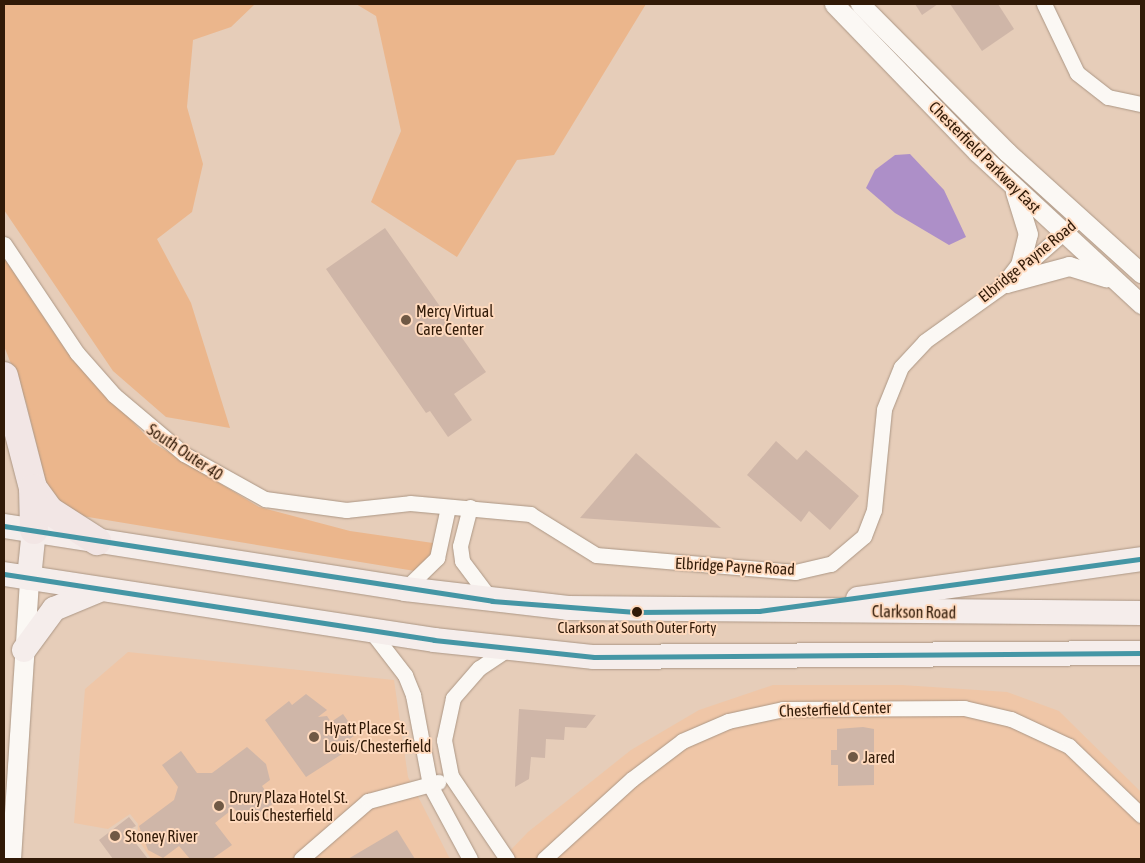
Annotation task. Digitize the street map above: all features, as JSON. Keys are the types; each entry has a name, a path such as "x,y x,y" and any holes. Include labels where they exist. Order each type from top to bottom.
{"highway":[{"path":"4,376 34,488 34,530"},
{"path":"34,488 50,511 97,541"}],"main road":[{"name":"Clarkson Road","path":"4,526 492,601 636,612 1141,613"},
{"path":"28,578 34,530"},
{"path":"759,611 1141,559"},
{"path":"4,574 506,650 664,659 1141,653"},
{"path":"24,650 54,610 85,593 104,590"}],"street":[{"name":"Chesterfield Parkway East","path":"834,4 1009,182 1141,304"},
{"name":"Chesterfield Parkway East","path":"860,4 939,85 1141,273"},
{"path":"1044,4 1077,73 1108,97 1141,104"},
{"path":"1006,283 1020,265 1028,234 1022,207 1009,182"},
{"name":"Elbridge Payne Road","path":"470,507 530,514 596,555 772,571 831,564 864,536 870,524 884,409 901,367 952,319 1006,283 1080,218"},
{"name":"South Outer 40","path":"4,244 77,353 114,396 149,429 220,477 264,499 294,505 346,510 410,503 448,508 470,507"},
{"path":"1006,283 1069,266 1115,280"},
{"path":"470,507 460,546 462,561 492,601"},
{"path":"405,589 437,558 448,508"},
{"path":"12,859 28,578"},
{"path":"371,631 395,659 413,695 430,785 470,859"},
{"path":"506,650 479,668 453,698 444,740 451,776 507,859"},
{"name":"Chesterfield Center","path":"544,859 632,779 682,741 728,720 783,709 928,707 990,712 1040,730 1069,746 1141,816"},
{"path":"301,859 368,801 430,785 451,776"}],"shaded area":[{"path":"4,4 255,4 231,27 193,40 187,107 203,164 192,212 157,239 191,303 230,428 166,417 113,371 4,210"},
{"path":"356,4 646,4 554,155 517,160 457,257 371,202 401,131 376,16"},
{"path":"910,154 944,190 966,237 949,245 895,213 866,188 875,170 895,155"},
{"path":"4,258 67,352 152,442 259,507 350,531 433,543 427,573 70,514 48,491 26,402 4,346"},
{"path":"128,652 394,680 408,777 450,859 151,859 137,838 138,824 130,814 108,829 74,823 85,689"},
{"path":"773,685 902,685 1007,692 1059,711 1141,792 1141,859 502,859 528,832 631,750 699,710"}],"building":[{"path":"915,4 938,4 922,15"},
{"path":"950,4 998,4 1014,29 982,51"},
{"name":"Mercy Virtual Care Center","path":"385,228 486,372 454,394 472,420 448,437 430,411 426,413 326,269"},
{"path":"776,441 797,460 806,450 859,496 830,530 809,511 801,522 747,475"},
{"path":"636,453 721,528 580,518"},
{"name":"Hyatt Place St. Louis/Chesterfield","path":"306,694 327,710 318,717 327,716 331,722 343,714 357,734 348,740 353,747 306,777 265,720 289,701 292,705"},
{"path":"519,709 596,715 586,728 565,727 564,740 546,739 545,758 531,757 529,779 515,787"},
{"name":"Jared","path":"863,727 874,729 874,785 838,786 838,765 831,765 831,750 837,750 837,729"},
{"name":"Drury Plaza Hotel St. Louis Chesterfield","path":"247,747 266,764 270,780 262,786 274,803 245,824 234,808 215,823 232,845 212,859 190,859 179,846 163,858 148,850 139,826 174,800 178,787 162,765 181,751 197,773 212,773"},
{"name":"Stoney River","path":"129,817 136,826 123,833 125,840 129,845 134,841 148,859 113,859 99,840"},
{"path":"397,830 415,859 348,859"}],"transit line":[{"path":"4,526 492,601 636,612 759,611 1141,559"},
{"path":"4,574 434,640 594,657 1141,653"}],"place":[{"name":"Mercy Virtual Care Center","path":"406,320"},
{"name":"Clarkson at South Outer Forty","path":"637,612"},
{"name":"Hyatt Place St. Louis/Chesterfield","path":"314,737"},
{"name":"Jared","path":"853,757"},
{"name":"Drury Plaza Hotel St. Louis Chesterfield","path":"219,806"},
{"name":"Stoney River","path":"115,836"}]}
